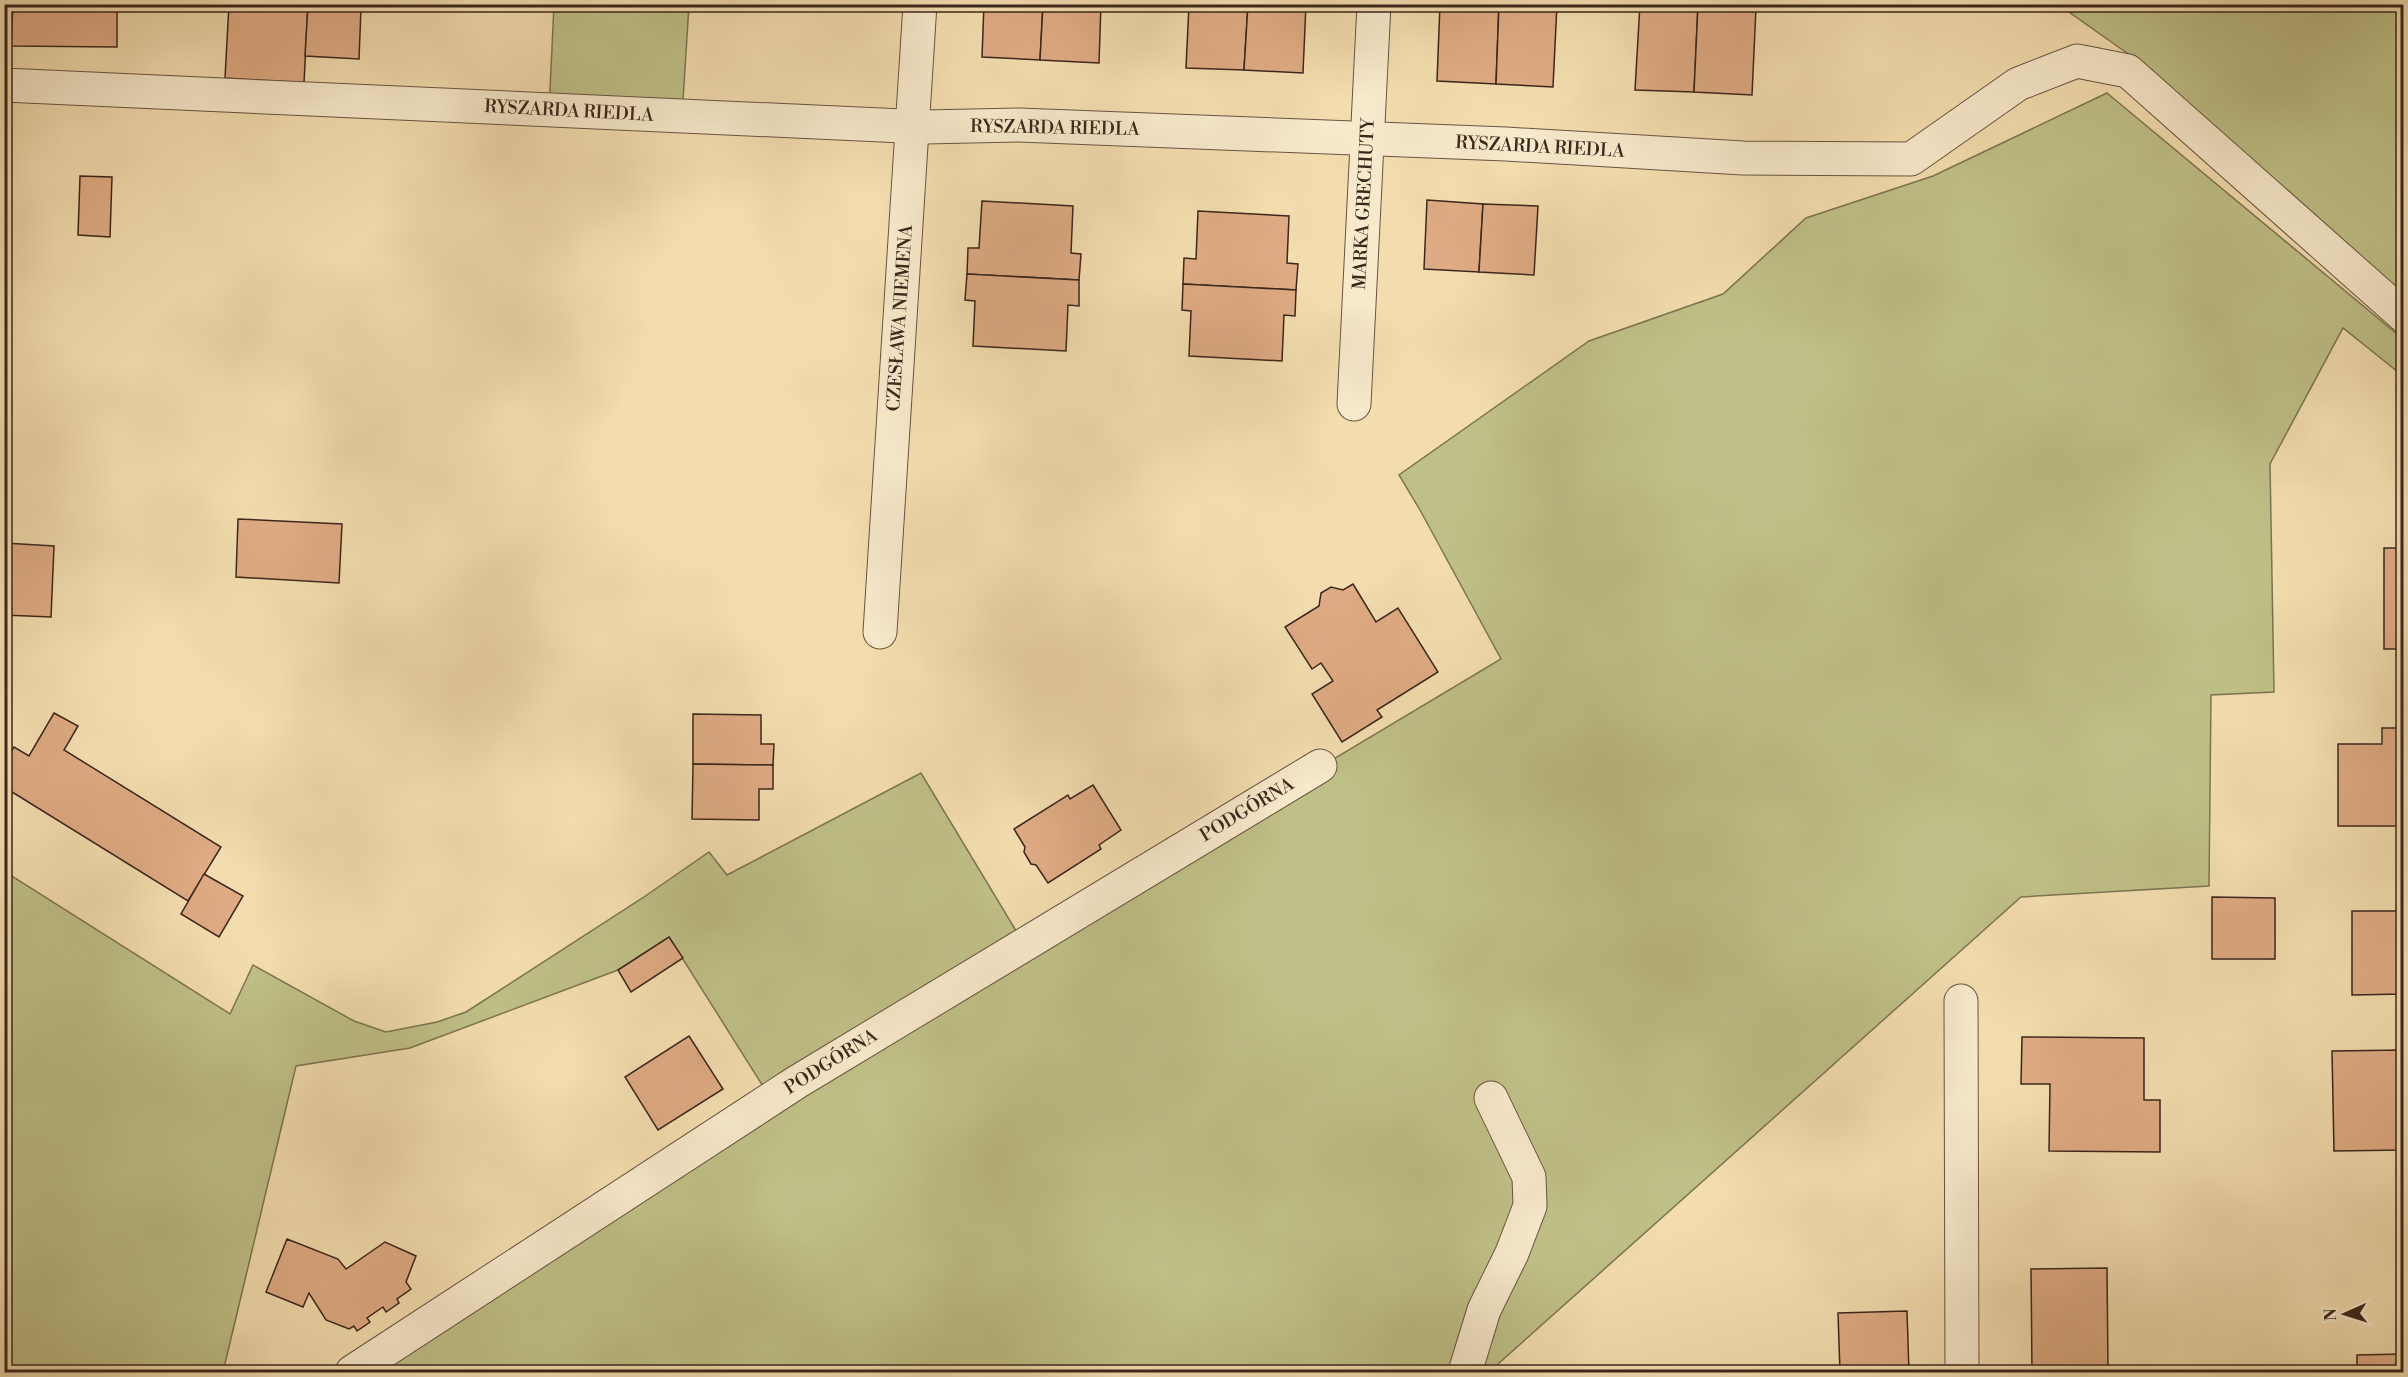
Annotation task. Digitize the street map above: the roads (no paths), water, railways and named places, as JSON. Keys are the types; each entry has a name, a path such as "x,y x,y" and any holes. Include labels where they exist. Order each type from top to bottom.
{"street":[{"name":"CZESŁAWA NIEMENA","path":"880,632 920,4"},
{"name":"MARKA GRECHUTY","path":"1354,404 1374,4"},
{"name":"RYSZARDA RIEDLA","path":"4,86 912,126 1019,126 1367,139 1743,158 1911,159 2018,84 2077,61 2128,70 2403,316"},
{"name":"PODGÓRNA","path":"352,1372 797,1082 1320,766"},
{"path":"1961,1001 1962,1372"},
{"path":"1465,1372 1484,1310 1512,1253 1530,1206 1529,1177 1491,1098"}]}
